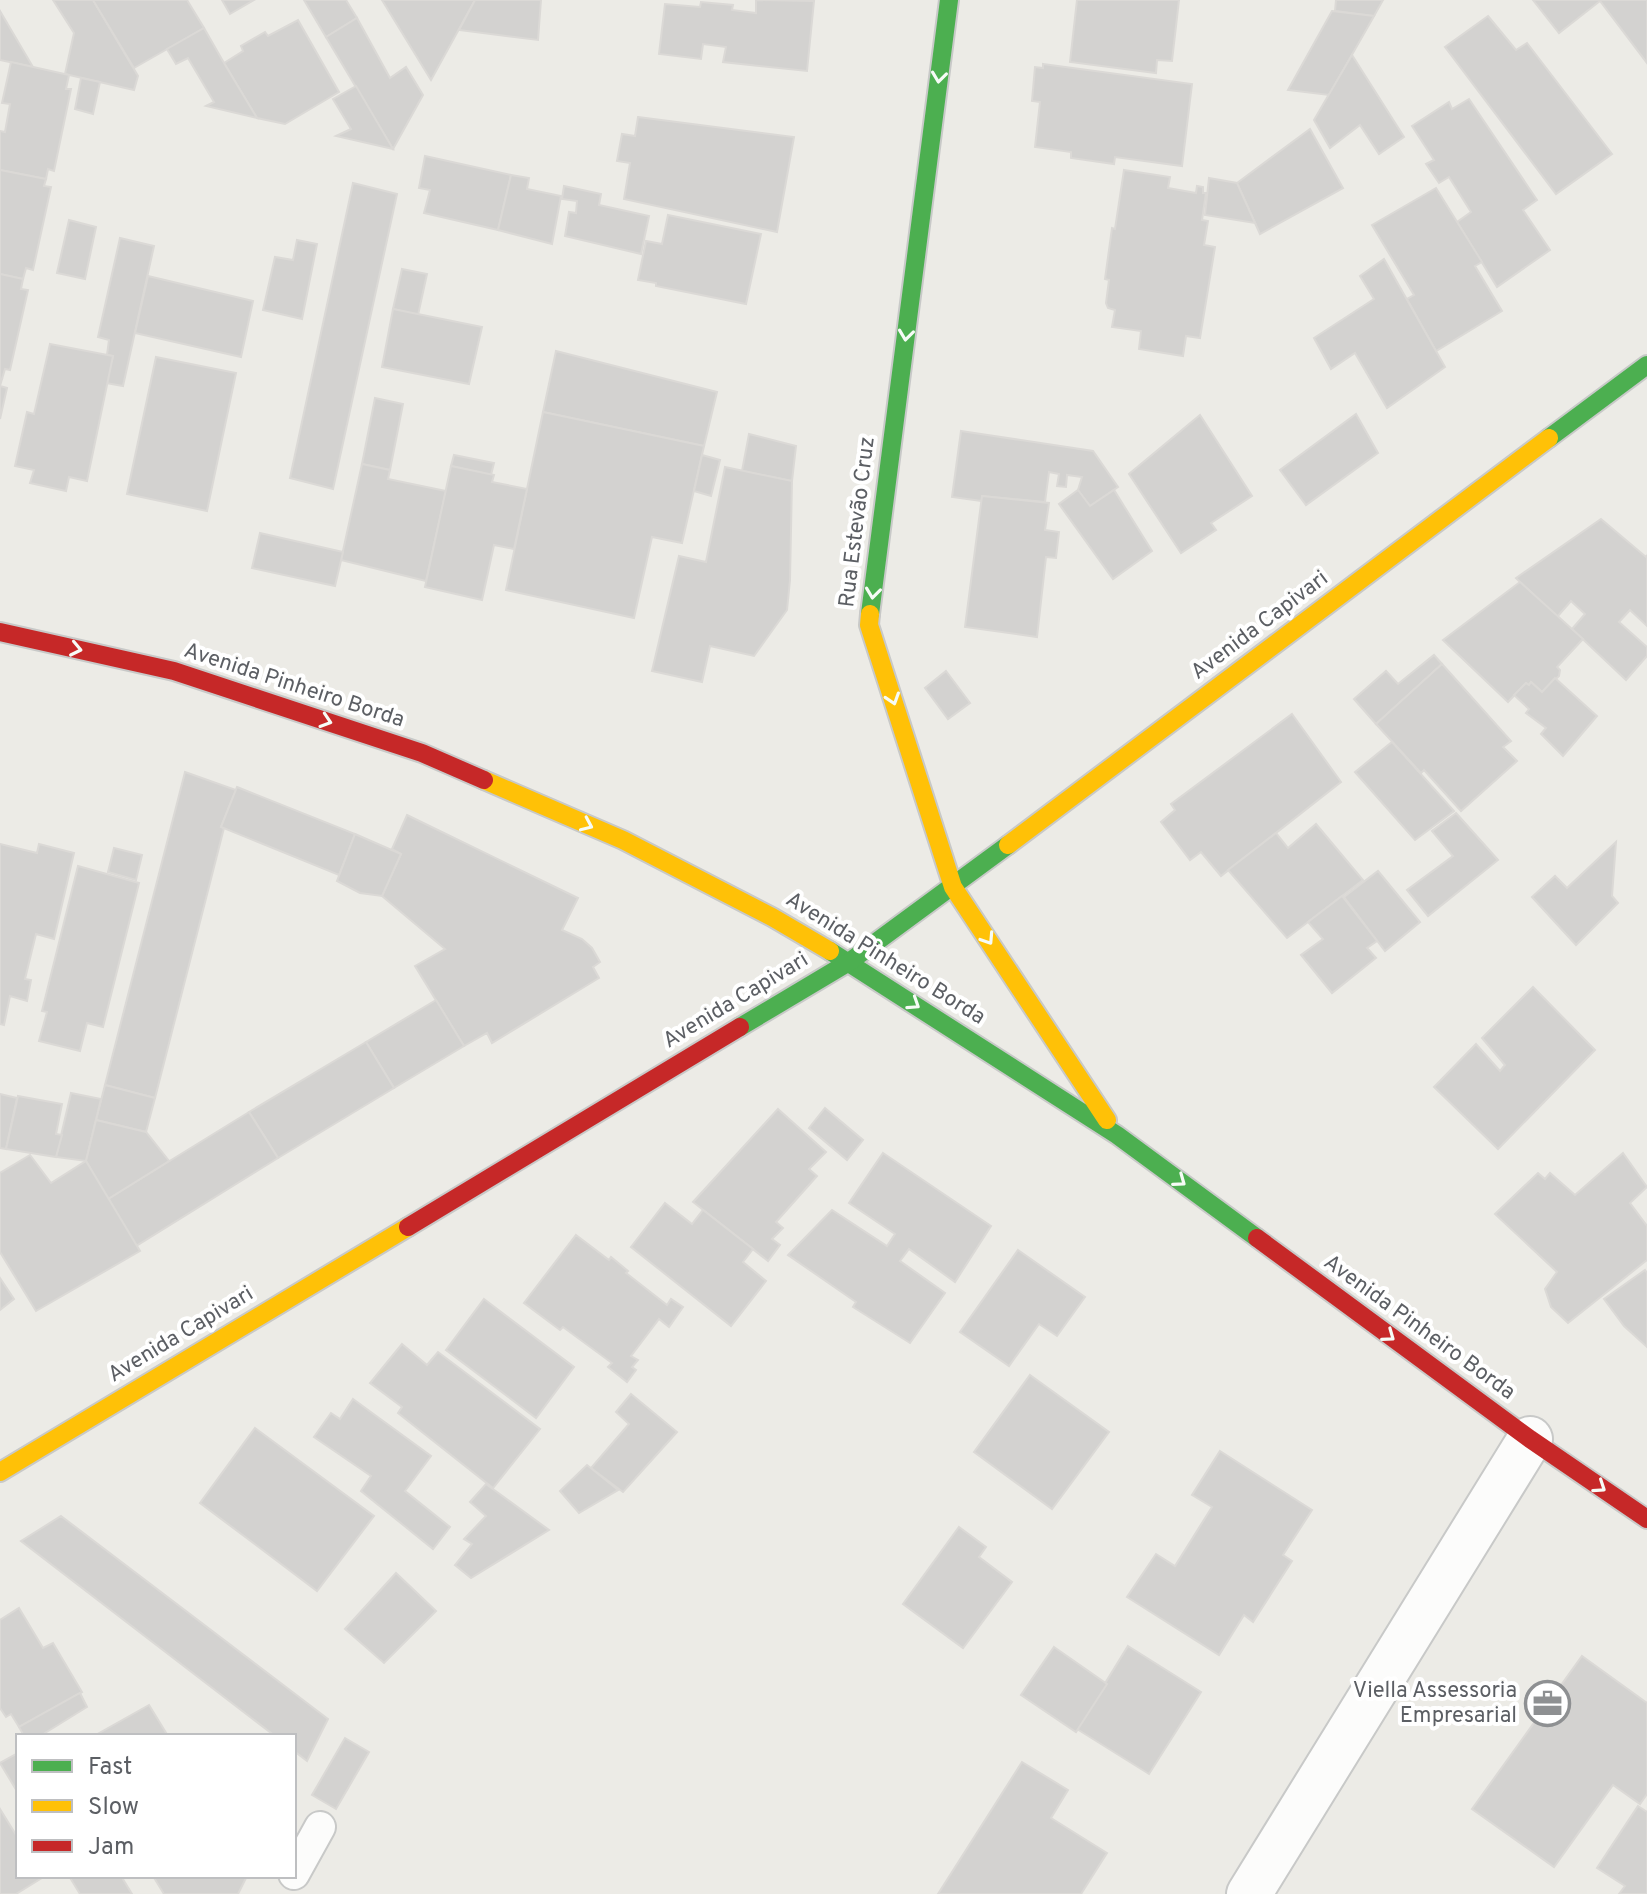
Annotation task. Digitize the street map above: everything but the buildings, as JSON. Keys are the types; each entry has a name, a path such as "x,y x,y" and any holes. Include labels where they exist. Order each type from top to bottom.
{"main road":[{"name":"Rua Estevão Cruz","path":"949,0 869,625 953,887 1117,1135"},
{"name":"Avenida Capivari","path":"0,1472 849,962 1647,365"},
{"name":"Avenida Pinheiro Borda","path":"0,632 174,671 422,753 623,840 772,917 849,962 1117,1135 1530,1439 1647,1519"}],"street":[{"path":"1249,1894 1530,1439"}],"lane":[{"path":"296,1870 320,1827"}],"traffic: fast":[{"path":"870,614 949,0"},
{"path":"1549,438 1647,365"},
{"path":"740,1027 849,962 1008,845"},
{"path":"830,951 1117,1135 1257,1238"}],"traffic: slow":[{"path":"1008,845 1549,438"},
{"path":"870,614 869,625 953,887 1107,1120"},
{"path":"484,780 623,840 772,917 830,951"},
{"path":"0,1472 408,1227"}],"traffic: jam":[{"path":"0,632 174,671 422,753 484,780"},
{"path":"408,1227 740,1027"},
{"path":"1257,1238 1530,1439 1647,1519"}],"place":[{"name":"Viella Assessoria Empresarial","path":"1548,1704"}]}
